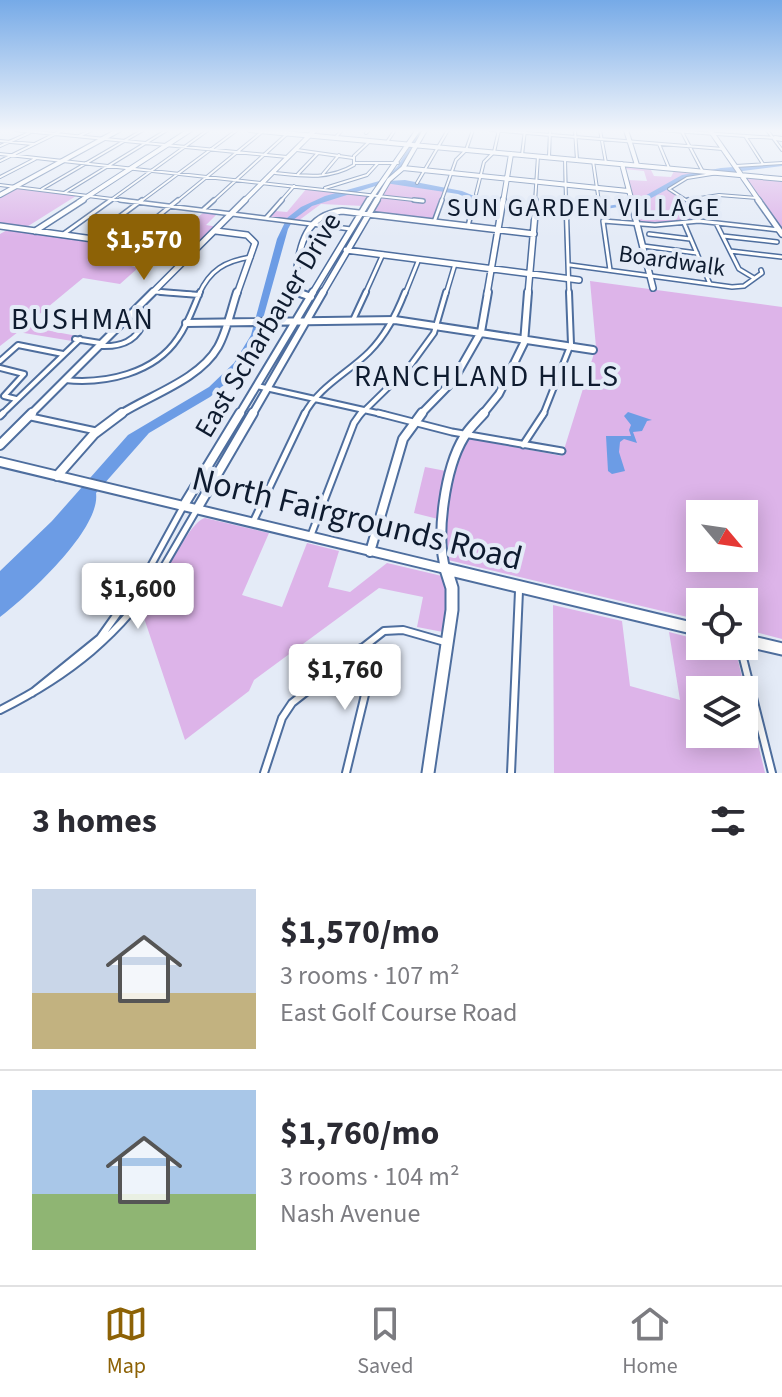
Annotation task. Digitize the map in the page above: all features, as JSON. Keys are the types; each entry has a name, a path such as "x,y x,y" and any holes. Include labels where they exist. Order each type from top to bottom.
{"street":[{"path":"0,177 22,166"},
{"path":"0,195 53,166"},
{"path":"40,190 81,166"},
{"path":"64,193 109,166"},
{"path":"110,166 423,201"},
{"path":"35,231 133,166"},
{"path":"62,235 155,166"},
{"path":"90,239 188,166"},
{"path":"124,244 221,166"},
{"path":"203,211 253,166"},
{"path":"0,445 281,166"},
{"path":"297,175 306,166"},
{"path":"322,176 330,166"},
{"path":"275,173 322,176 348,170 352,166"},
{"path":"324,189 367,175 375,166"},
{"name":"East Scharbauer Drive","path":"197,509 396,166"},
{"path":"417,183 426,166"},
{"path":"434,222 454,166"},
{"path":"476,194 484,166"},
{"path":"370,552 399,449 413,422 451,384 481,332 509,166"},
{"path":"428,773 452,596 442,557 441,530 453,462 466,434 499,394 525,339 537,166"},
{"path":"523,445 548,407 570,346 571,279 566,166"},
{"path":"594,166 599,202"},
{"path":"622,166 653,288"},
{"path":"648,166 782,179"},
{"path":"700,166 703,172"},
{"path":"734,168 748,166"},
{"path":"403,168 628,191"},
{"name":"East Scharbauer Drive","path":"384,182 403,168"},
{"path":"734,168 780,229"},
{"path":"0,169 13,171"},
{"path":"699,220 688,200 669,189 687,178 718,173"},
{"path":"0,185 352,229"},
{"path":"266,218 294,186"},
{"path":"688,200 717,195 758,198"},
{"path":"468,226 474,202"},
{"path":"311,297 293,291 310,224 329,211 534,234"},
{"name":"East Scharbauer Drive","path":"184,505 352,229 366,214"},
{"path":"610,270 603,221 637,224 682,221 780,229"},
{"path":"682,221 710,285"},
{"path":"716,223 739,269 754,278"},
{"path":"0,226 193,253"},
{"path":"57,476 97,431 126,410 176,385 200,368 218,347 255,243 252,237 216,231"},
{"path":"649,234 692,239"},
{"path":"723,236 777,242"},
{"path":"643,246 697,253"},
{"path":"340,249 579,280"},
{"path":"730,251 782,257"},
{"path":"353,320 383,254"},
{"path":"65,380 101,381 144,365 175,344 206,279 221,263 235,257 251,257"},
{"path":"253,522 303,417 315,398 369,352 395,320 419,259"},
{"path":"657,262 704,268"},
{"path":"311,536 350,431 364,408 410,366 438,326 455,264"},
{"name":"Boardwalk","path":"570,265 738,287 762,273 761,270"},
{"path":"154,292 199,295"},
{"path":"0,416 77,339 120,346 137,336 144,321 131,315"},
{"path":"186,323 395,320 593,350"},
{"path":"0,361 18,345 63,354"},
{"path":"0,368 24,374 4,396 16,399"},
{"path":"257,386 364,408 466,434 562,451"},
{"path":"28,417 97,431"},
{"name":"North Fairgrounds Road","path":"0,462 686,627"},
{"path":"24,699 78,659 99,638 137,588 184,505"},
{"path":"0,710 83,663 131,617 156,582 197,509"},
{"path":"511,773 519,588"},
{"path":"264,773 282,718 290,704 380,633 405,631 447,642"},
{"path":"758,643 782,649"},
{"path":"346,773 369,678 368,663 361,648"},
{"path":"744,660 772,773"}],"shaded area":[{"path":"624,166 650,168 654,176 671,177 674,171 708,174 685,179 667,189 687,201 696,219 639,223 628,180 647,181 644,171 625,169"},
{"path":"745,178 782,180 782,230"},
{"path":"389,183 444,191 433,221 372,214"},
{"path":"16,188 76,196 25,228 0,225 0,197"},
{"path":"307,188 370,196 364,206 321,204 298,221 270,217 275,211 287,212"},
{"path":"204,212 218,213 206,225 218,227 193,251 146,245 174,221 191,223"},
{"path":"9,229 168,251 162,257 140,255 128,265 138,268 120,284 83,278 25,326 77,336 72,341 18,332 0,346 0,234"},
{"path":"590,281 782,307 782,639 758,633 758,588 686,588 686,617 448,560 445,547 446,516 457,465 467,438 562,456 596,347"},
{"path":"425,467 446,471 438,519 414,513"},
{"path":"205,518 269,533 242,595 282,607 307,543 339,551 328,587 350,592 387,563 442,576 447,595 443,632 417,627 423,597 379,588 254,680 249,691 185,740 141,609 190,532"},
{"path":"553,605 622,621 630,686 680,700 669,632 686,636 686,660 738,660 742,676 686,676 686,748 758,748 758,744 765,773 554,773"}],"water":[{"path":"403,166 387,181 405,180 462,191 501,207 600,207 634,202 682,175 721,168 781,166 688,178 642,203 594,211 499,211 458,194 385,183 312,206 293,220 288,229 254,351 231,379 210,397 149,433 96,493 87,525 75,543 28,594 0,617 0,571 52,521 128,435 209,387 234,363 251,335 277,239 287,218 301,207 325,196 383,180 397,167"},
{"path":"628,412 652,420 647,421 642,431 633,432 637,443 624,439 620,442 619,452 625,471 612,474 608,471 606,436 631,436 631,425 624,416"}],"district":[{"name":"SUN GARDEN VILLAGE","path":"584,207"},
{"name":"BUSHMAN","path":"83,319"},
{"name":"RANCHLAND HILLS","path":"487,376"}]}
